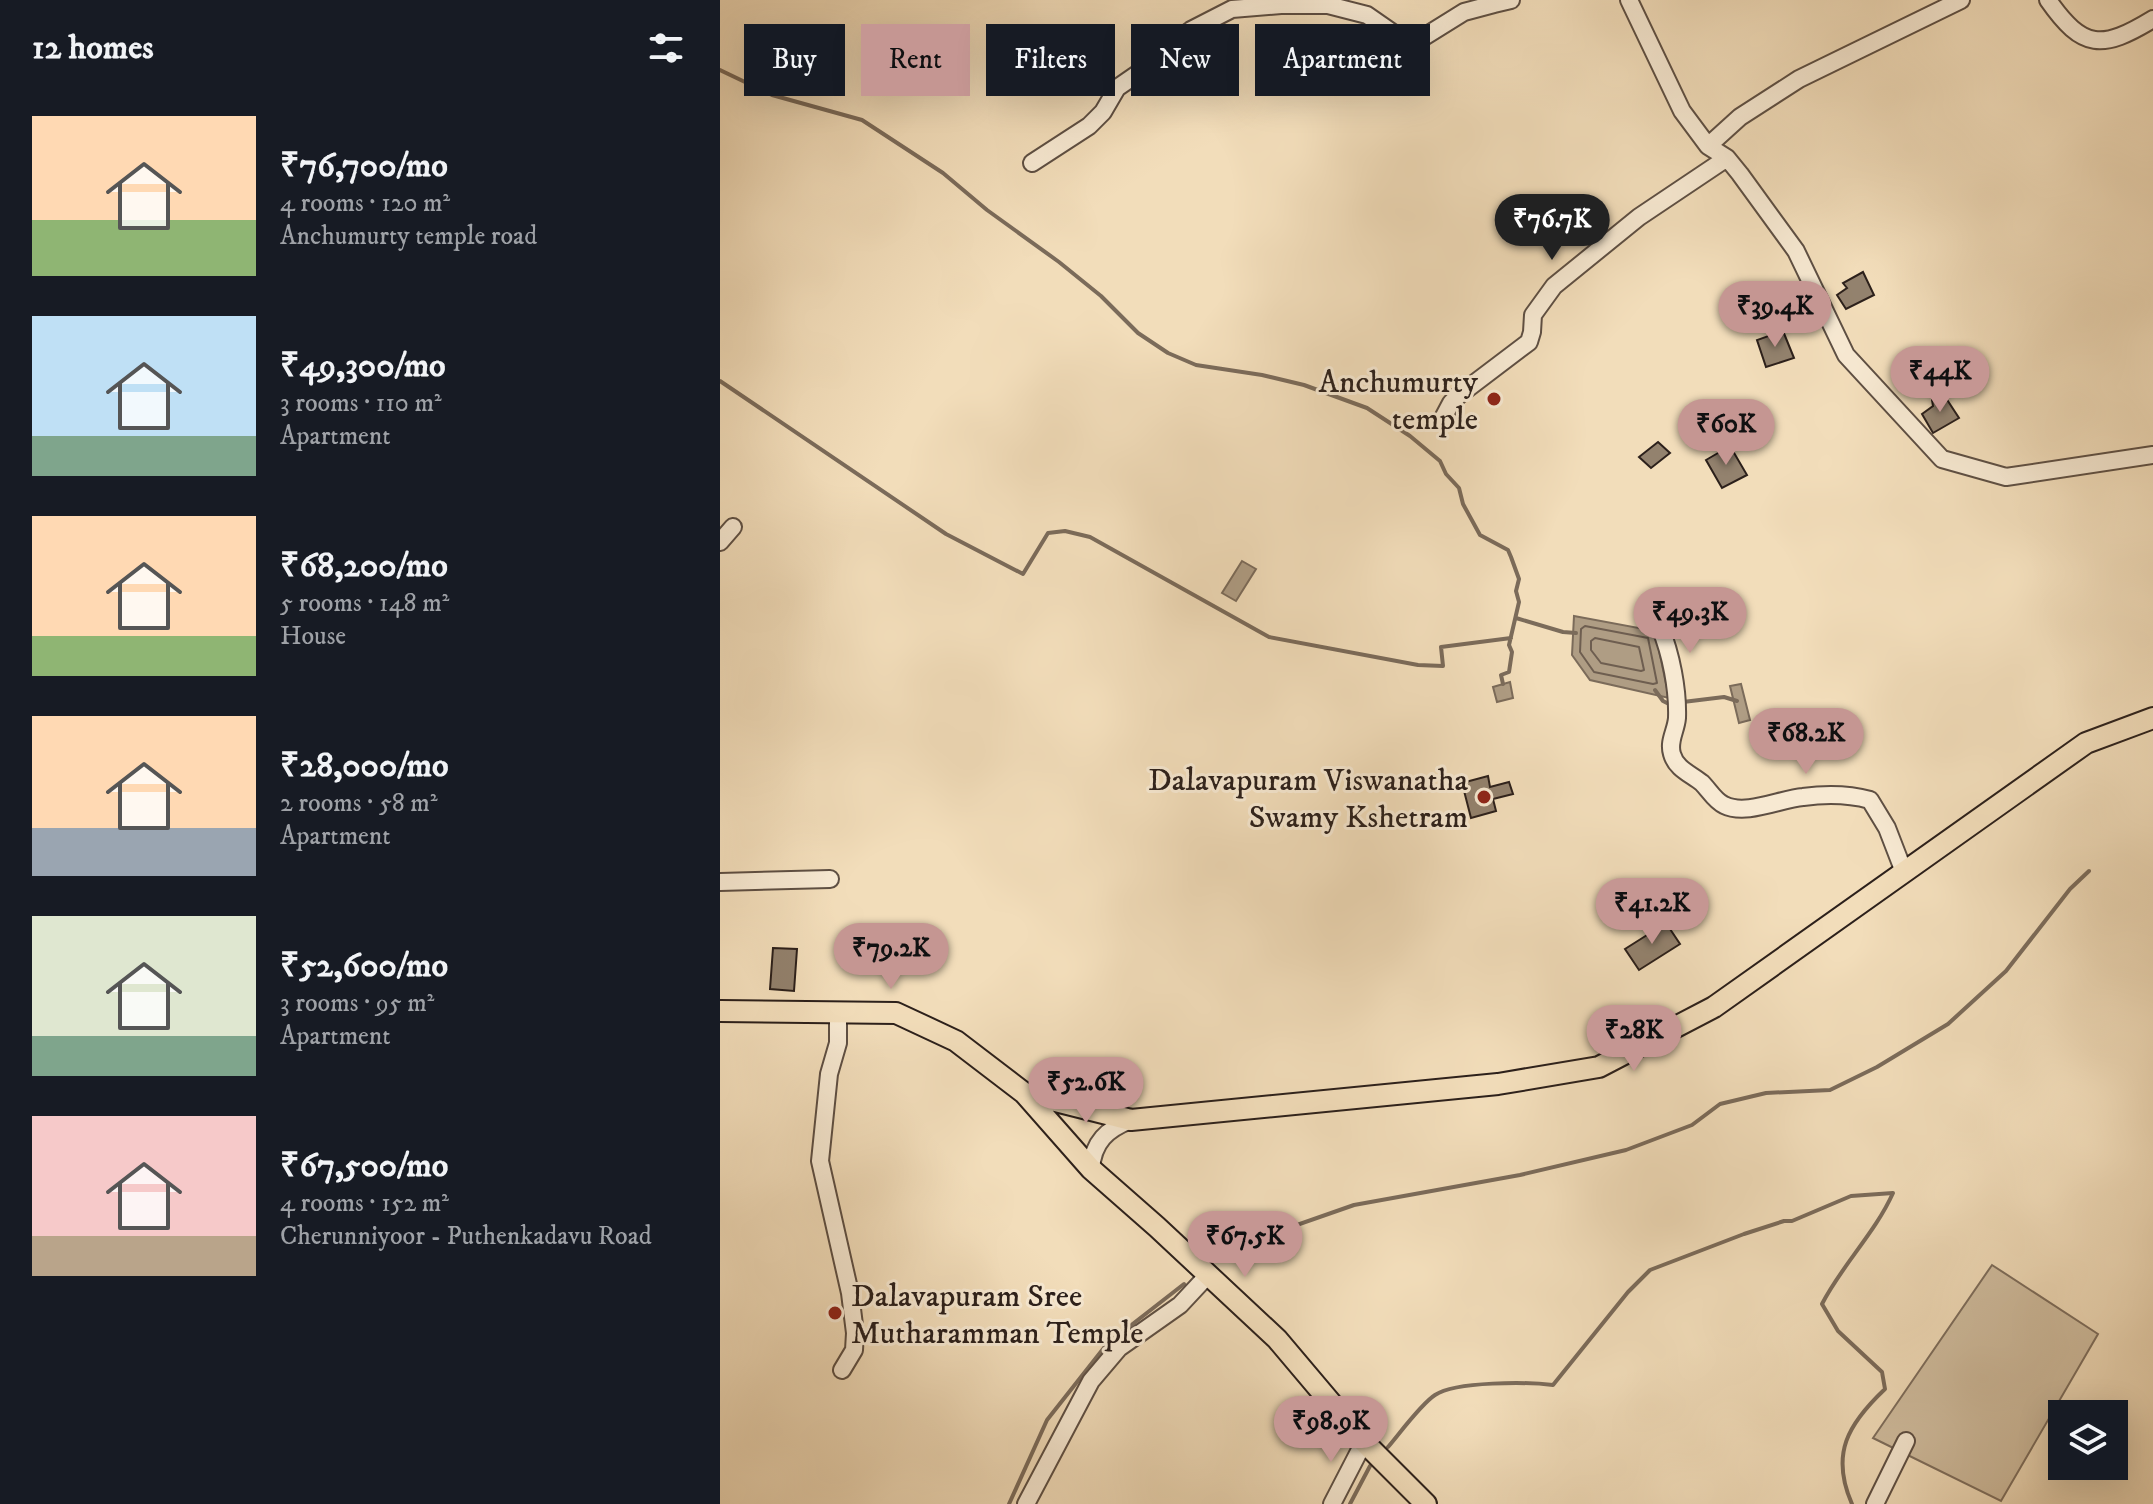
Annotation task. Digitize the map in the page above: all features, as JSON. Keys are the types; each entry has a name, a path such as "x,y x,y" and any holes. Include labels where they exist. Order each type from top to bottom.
{"main road":[{"path":"1024,1093 1131,1120 1498,1084 1599,1067 1714,1007 2086,743 2153,718"},
{"path":"720,1011 896,1013 956,1041 1024,1093 1091,1169 1277,1339 1364,1442 1426,1504"}],"street":[{"path":"1629,0 1682,111 1708,146 1727,158 1796,251 1846,355 1942,459 2006,477 2153,455"},
{"path":"1708,146 1740,117 1799,79 1961,0"},
{"path":"2048,0 2064,23 2090,42 2114,40 2153,19"},
{"path":"1032,163 1089,126 1103,112 1117,88 1156,61 1166,48 1191,30 1232,9 1328,5 1367,15 1403,40 1419,40 1464,12 1499,1"},
{"path":"1442,420 1459,395 1529,342 1533,315 1554,286 1639,217 1727,158"},
{"path":"720,542 733,527"},
{"path":"1660,627 1670,656 1677,714 1676,727 1670,740 1671,753 1677,766 1703,784 1722,804 1737,809 1802,797 1847,794 1870,800 1887,828 1904,872"},
{"path":"720,882 830,879"},
{"path":"838,1013 838,1043 829,1074 820,1161 850,1293 855,1333 854,1350 842,1370"},
{"path":"1091,1169 1095,1147 1105,1134 1131,1120"},
{"path":"1026,1504 1091,1381 1119,1348 1180,1305 1208,1275"},
{"path":"1875,1504 1906,1441"},
{"path":"1332,1504 1364,1442"}],"shaded area":[{"path":"1992,1265 2098,1334 2060,1400 2048,1400 2048,1420 2001,1501 1873,1438"}],"water":[{"path":"1242,561 1256,569 1236,601 1222,593"},
{"path":"1574,616 1655,631 1669,698 1590,680 1572,655"},
{"path":"1510,682 1513,698 1497,702 1493,687"},
{"path":"1741,684 1750,720 1739,723 1730,686"}],"building":[{"path":"1863,272 1874,295 1846,309 1837,295 1847,288 1843,283"},
{"path":"1783,331 1794,358 1766,367 1757,340"},
{"path":"1942,392 1959,418 1933,433 1922,414 1933,406 1932,400"},
{"path":"1658,442 1670,453 1651,468 1639,457"},
{"path":"1730,446 1747,475 1722,488 1706,460"},
{"name":"Dalavapuram Viswanatha Swamy Kshetram","path":"1488,776 1490,787 1509,782 1513,794 1493,799 1496,811 1471,818 1462,783"},
{"path":"1666,923 1680,944 1639,970 1625,949"},
{"path":"773,948 797,949 794,991 770,989"}],"waterway":[{"path":"720,70 772,95 862,120 943,173 1101,296 1138,333 1168,353 1196,365 1304,385 1367,408 1410,436 1440,461 1446,474 1459,488 1463,504 1480,535 1508,550 1511,557 1519,579 1516,591 1519,602 1509,645 1512,652 1509,672 1501,675 1503,684"},
{"path":"720,381 946,534 1023,574 1048,533 1065,531 1090,537 1269,637 1418,665 1443,666 1441,647 1511,638"},
{"path":"1516,618 1576,633"},
{"path":"1655,690 1663,701 1671,705"},
{"path":"1683,702 1724,697 1737,701"},
{"path":"1206,1263 1240,1245 1354,1205 1520,1175 1626,1150 1692,1125 1720,1104 1766,1093 1830,1090 1877,1067 1948,1024 2006,971 2070,889 2089,871"},
{"path":"1388,1447 1423,1405 1445,1390 1492,1384 1553,1385 1628,1292 1650,1270 1744,1234 1792,1221 1851,1196 1893,1193 1822,1304 1838,1331 1882,1372 1885,1389 1861,1415 1846,1441 1843,1470 1852,1504"},
{"path":"1009,1504 1047,1420 1107,1344 1184,1284"},
{"path":"1350,1504 1370,1466"}],"place":[{"name":"Anchumurty temple","path":"1494,399"},
{"name":"Dalavapuram Viswanatha Swamy Kshetram","path":"1484,797"},
{"name":"Dalavapuram Sree Mutharamman Temple","path":"835,1313"}]}
